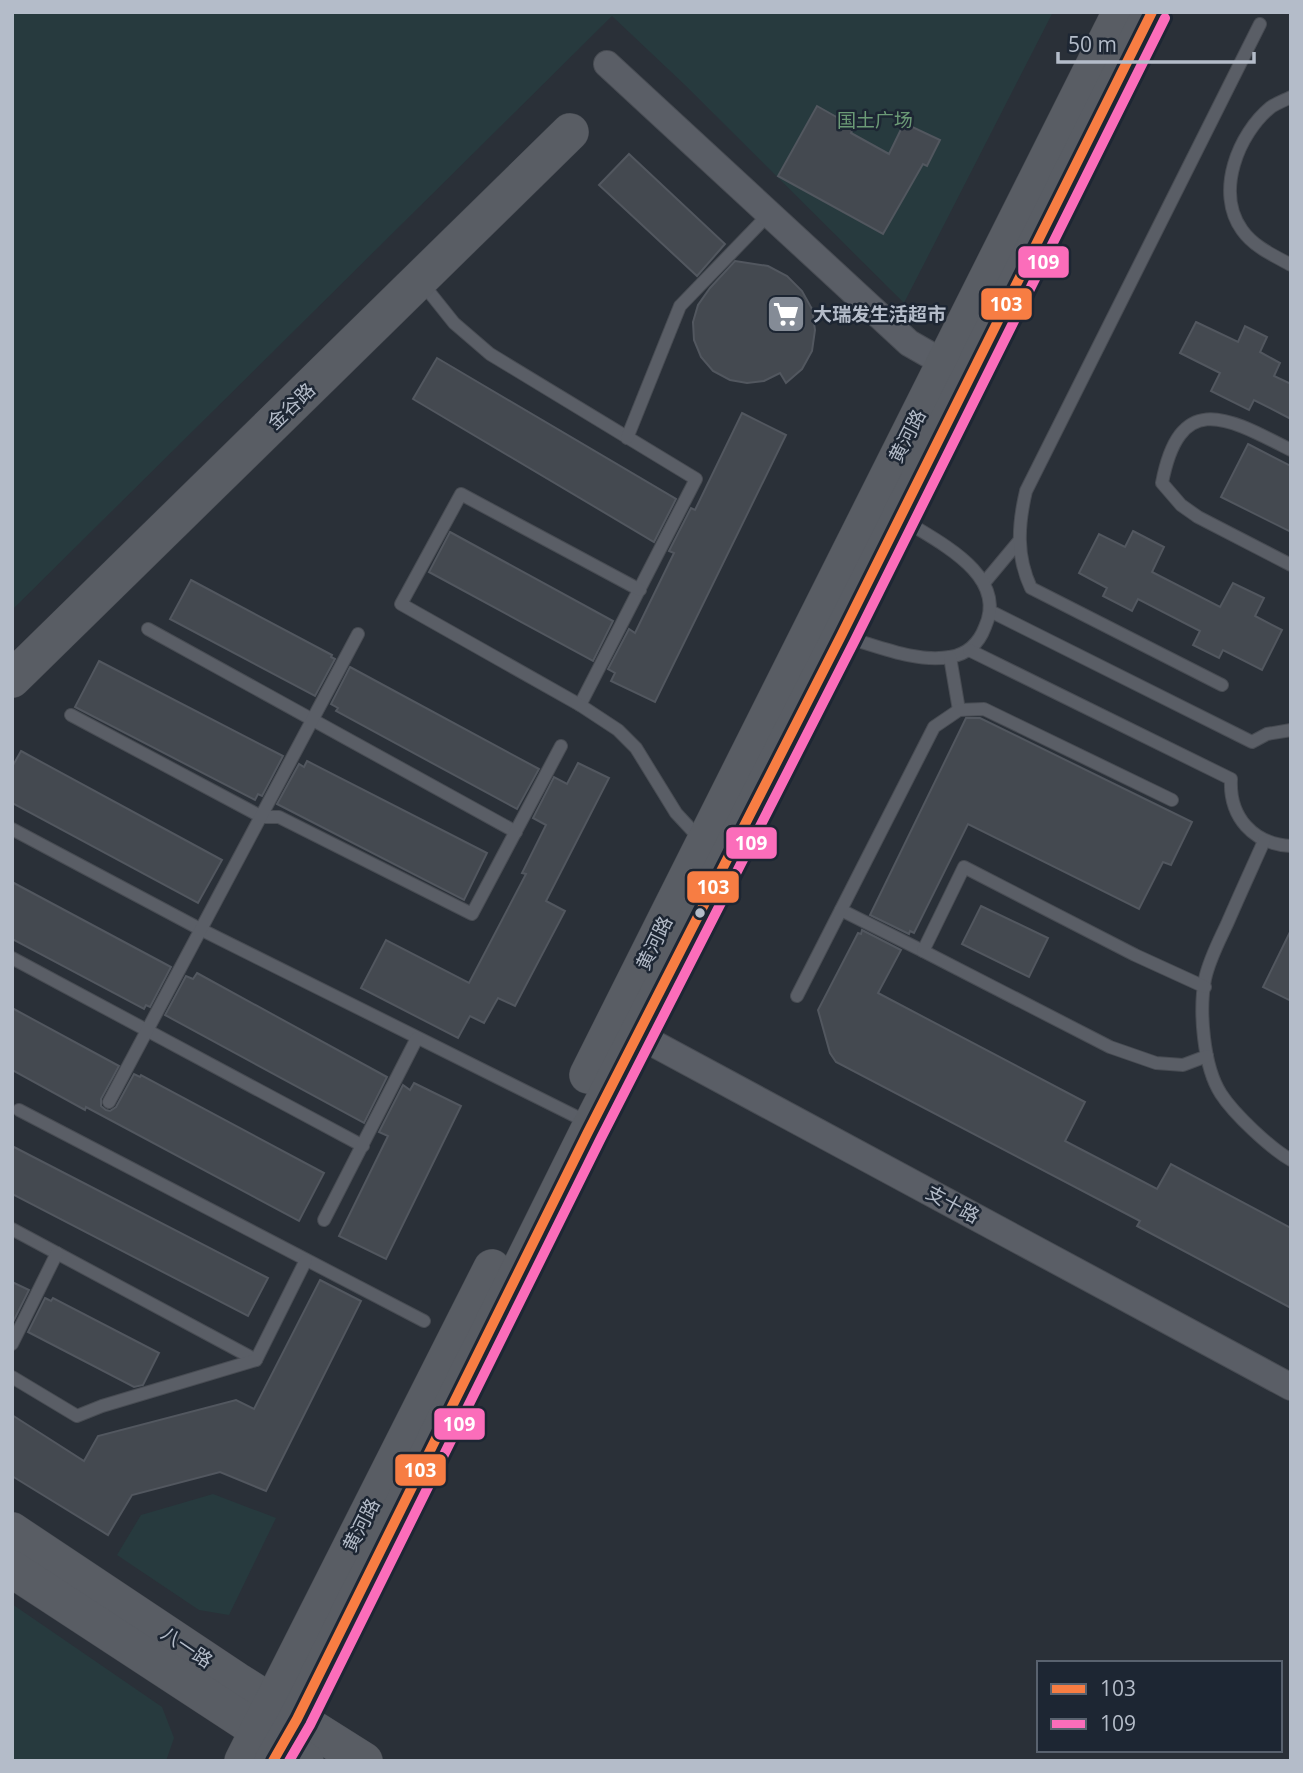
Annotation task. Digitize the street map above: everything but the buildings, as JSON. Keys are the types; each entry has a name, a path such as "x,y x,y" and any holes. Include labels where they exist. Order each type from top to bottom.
{"main road":[{"name":"黄河路","path":"626,1028 704,843 1121,12"},
{"name":"黄河路","path":"276,1740 626,1028 841,636 1152,12"},
{"name":"金谷路","path":"12,679 570,132"},
{"name":"八一路","path":"12,1531 276,1740"},
{"name":"八一路","path":"12,1569 276,1740 363,1761"}],"street":[{"path":"607,64 909,343 944,363"},
{"name":"支十路","path":"626,1028 1291,1387"}],"lane":[{"path":"1222,685 1031,588 1022,570 1019,521 1027,491 1260,24"},
{"path":"1291,97 1272,107 1237,153 1230,196 1234,214 1242,230 1262,250 1291,265"},
{"path":"626,438 680,306 769,214"},
{"path":"420,280 454,323 490,354 696,479 580,705"},
{"path":"1291,450 1223,419 1205,418 1188,426 1175,443 1166,463 1162,483 1181,505 1198,517 1291,565"},
{"path":"640,590 461,494 401,604 604,719 632,743 676,813 704,843"},
{"path":"841,636 916,657 950,657 969,650 980,639 991,604 984,583 973,569 955,554 899,517"},
{"path":"984,583 1019,541"},
{"path":"990,611 1252,742 1267,734 1291,730"},
{"path":"148,629 516,832"},
{"path":"109,1101 358,634"},
{"path":"969,650 1231,779 1232,802 1246,828 1265,841 1291,845"},
{"path":"950,657 959,710"},
{"path":"796,996 934,727 959,710 984,709 1172,800"},
{"path":"71,715 262,817 279,817 472,914 561,746"},
{"path":"12,830 200,929 581,1119"},
{"path":"1265,841 1217,945 1205,979 1203,1017 1207,1056 1221,1093 1251,1127 1291,1160"},
{"path":"923,951 964,867 1135,955 1205,987"},
{"path":"841,909 1110,1046 1156,1063 1183,1065 1207,1056"},
{"path":"12,958 363,1146"},
{"path":"324,1220 416,1038"},
{"path":"19,1110 424,1321"},
{"path":"12,1229 256,1360"},
{"path":"12,1344 57,1253"},
{"path":"12,1377 76,1416 256,1360 306,1260"}],"green space":[{"name":"国土广场","path":"12,12 1053,12 904,303 612,16 12,610"},
{"path":"213,1494 276,1518 229,1615 199,1610 117,1555 141,1515"},
{"path":"12,1604 162,1707 174,1738 166,1761 12,1761"}],"transit line":[{"name":"103","path":"273,1761 297,1719 587,1134 841,636 1152,12"},
{"name":"109","path":"289,1761 310,1725 600,1140 854,642 1165,18"}],"place":[{"name":"大瑞发生活超市","path":"786,314"}]}
